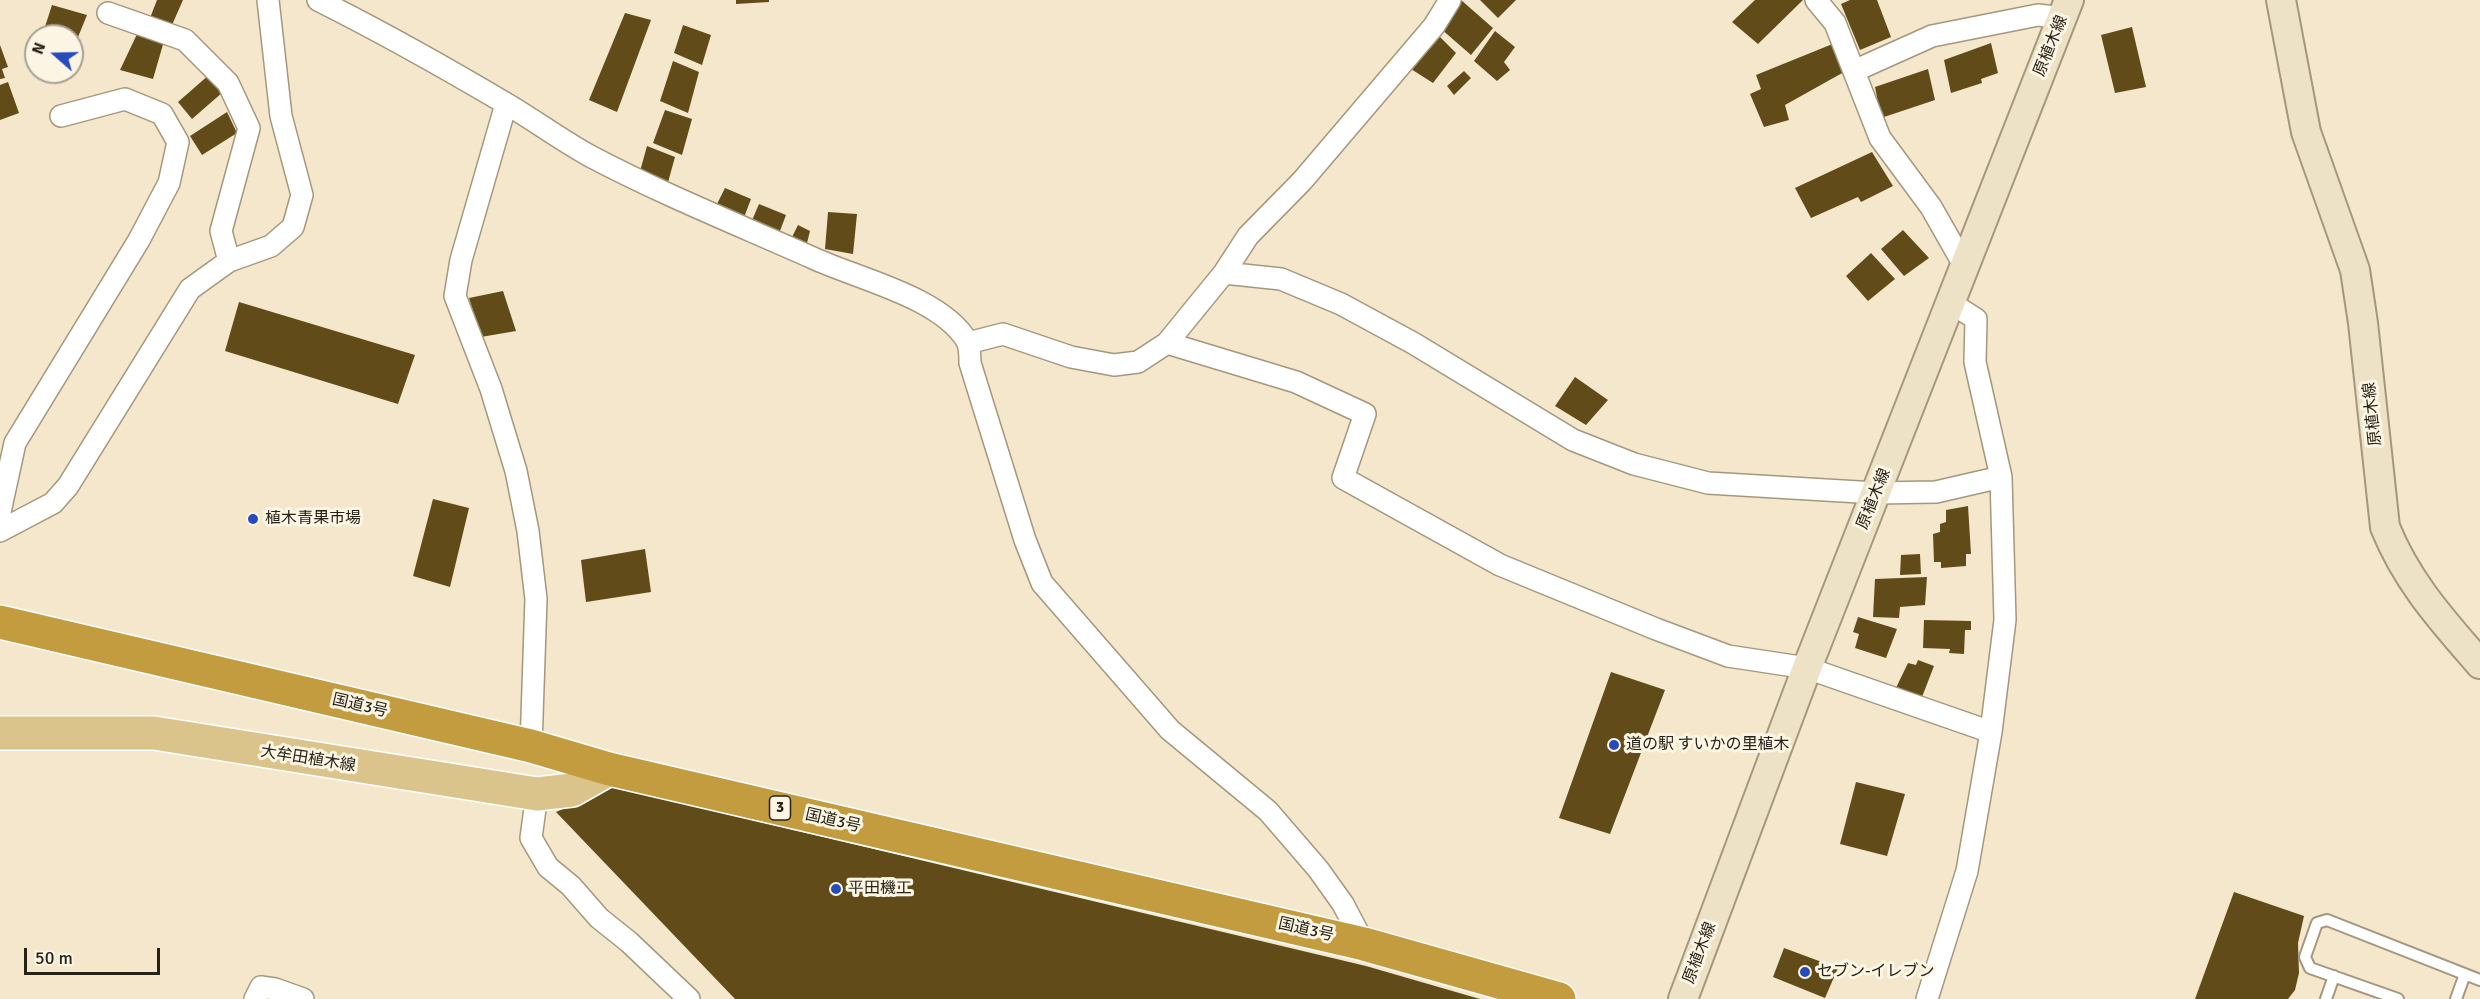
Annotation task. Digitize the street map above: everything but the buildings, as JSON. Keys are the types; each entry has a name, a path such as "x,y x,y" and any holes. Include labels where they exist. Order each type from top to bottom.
{"highway":[{"name":"国道3号","path":"0,622 531,746 609,769 1364,944 1559,999"}],"main road":[{"name":"原植木線","path":"2281,0 2307,132 2355,270 2363,323 2385,527 2397,557 2413,584 2480,664"},
{"name":"原植木線","path":"1683,999 1807,668 2066,9"},
{"name":"大牟田植木線","path":"0,733 154,733 537,794 572,790 609,769"}],"street":[{"path":"0,531 53,503 68,486 190,289 229,261 271,246 293,227 302,195 281,116 268,0"},
{"path":"318,0 365,23 588,154 656,189 932,309 954,324 968,343 970,363 1025,540 1042,582 1170,730 1268,811 1318,869 1343,904 1364,944"},
{"path":"968,343 1003,334 1071,357 1114,365 1138,362 1167,343 1224,273 1248,236 1302,182 1434,26 1450,0"},
{"path":"1816,0 1835,23 1880,138 1931,207 1964,265"},
{"path":"1854,71 1932,36 2066,9"},
{"path":"108,14 185,40 228,83 249,128 221,231 229,261"},
{"path":"0,512 15,442 139,240 169,183 178,142 162,114 125,99 61,116"},
{"path":"506,104 461,260 455,296 491,389 516,471 528,531 537,599 531,746"},
{"path":"1224,273 1281,279 1341,304 1413,343 1573,440 1634,464 1708,483 1876,493 1936,492 2001,477"},
{"path":"1927,999 1967,871 1991,732 2005,620 2001,477 1975,362 1977,319 1951,303"},
{"path":"1167,343 1296,382 1365,414 1343,478 1500,566 1728,656 1807,668 1991,732"},
{"path":"537,794 531,838 548,867 570,886 598,918 629,942 689,999"},
{"path":"255,999 261,987 275,989 303,999"}],"lane":[{"path":"2398,999 2310,968 2306,962 2308,949 2317,923 2327,920 2480,980"},
{"path":"2456,999 2465,974"},
{"path":"2326,999 2334,976"}],"place":[{"name":"植木青果市場","path":"253,519"},
{"name":"道の駅 すいかの里植木","path":"1614,745"},
{"name":"平田機工","path":"836,889"},
{"name":"セブン-イレブン","path":"1805,972"}]}
